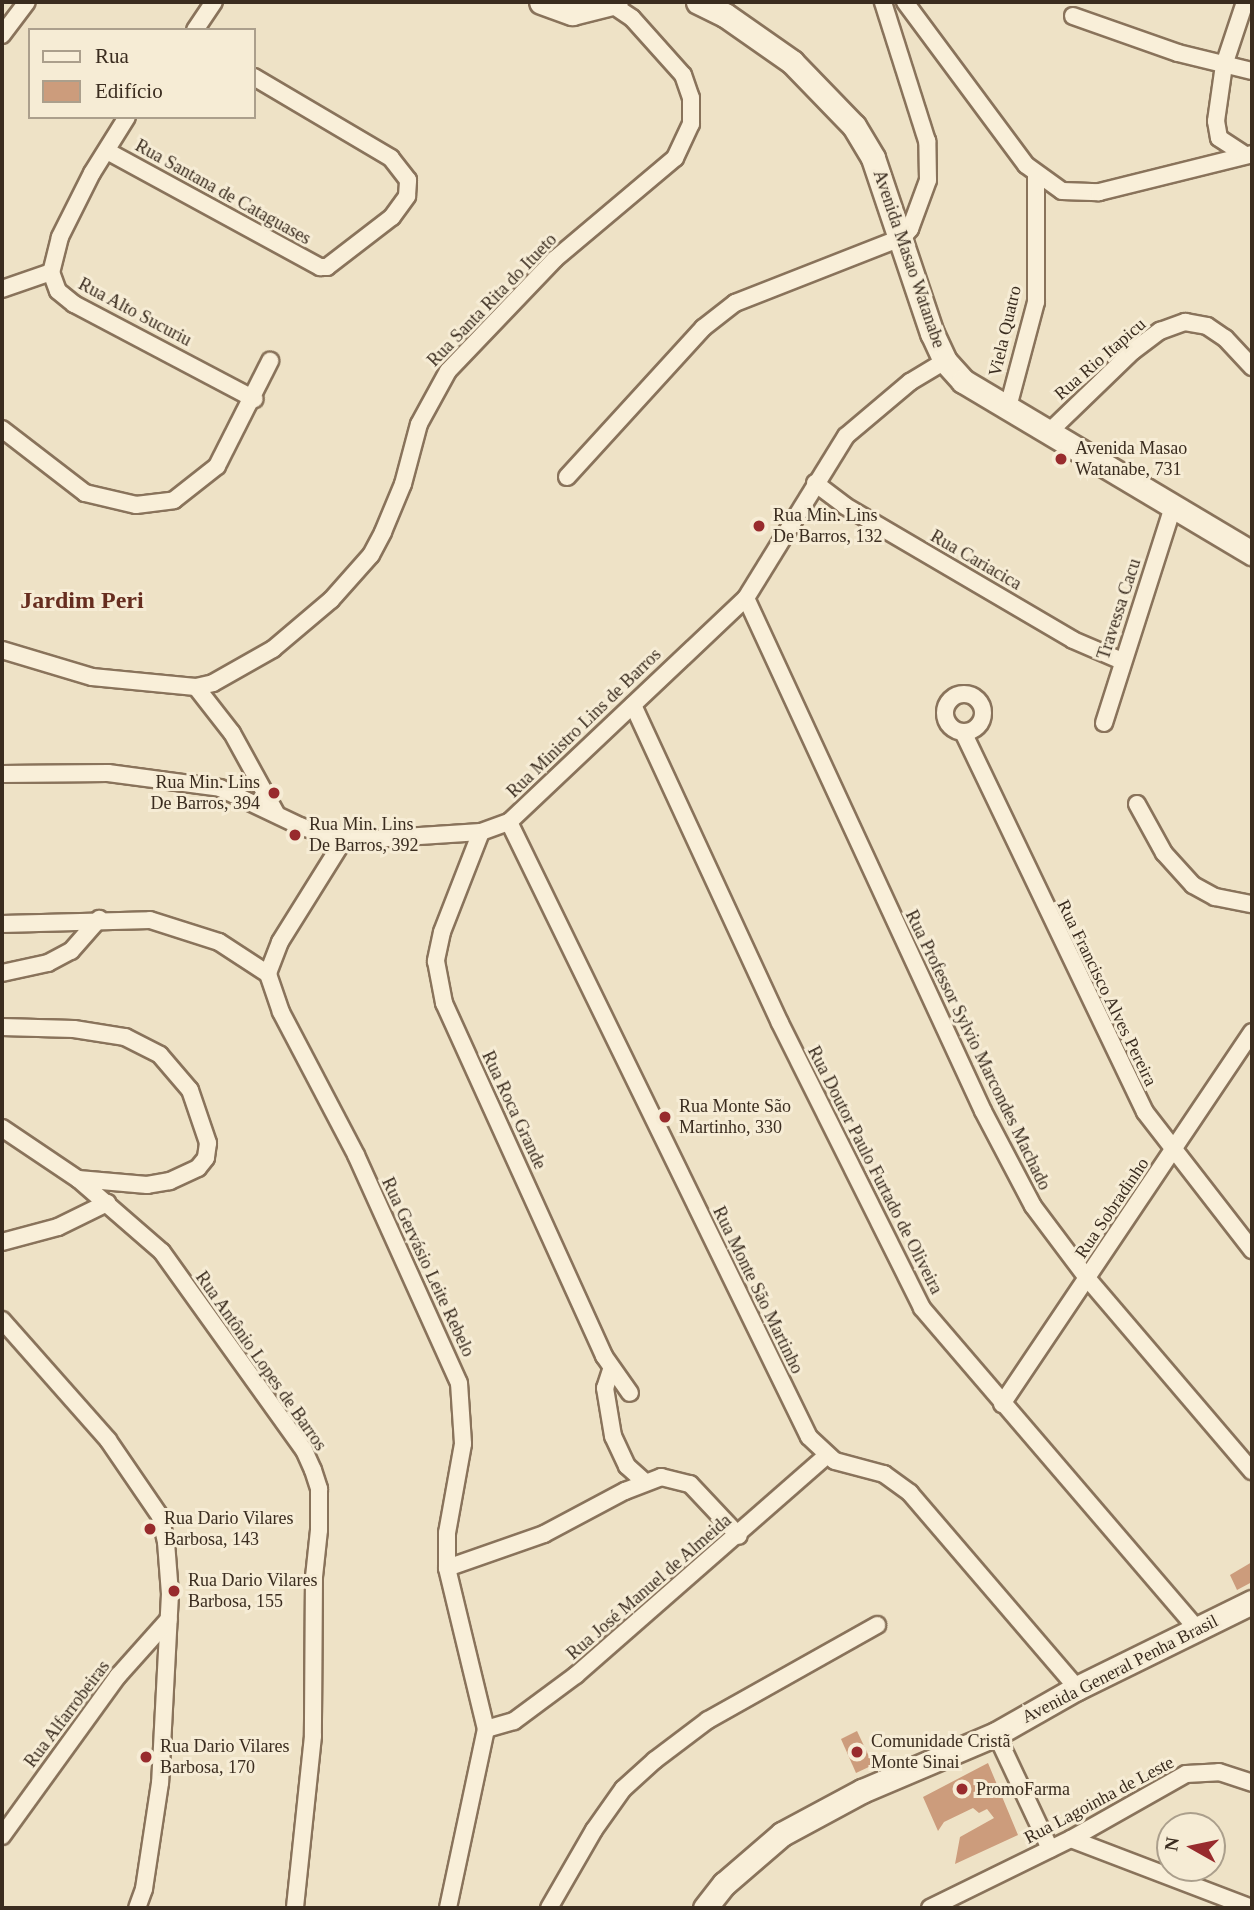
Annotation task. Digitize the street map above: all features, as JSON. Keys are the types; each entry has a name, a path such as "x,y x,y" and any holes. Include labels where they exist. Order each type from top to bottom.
{"street":[{"path":"2,35 27,2"},
{"path":"196,28 214,2"},
{"path":"541,2 572,13 613,3"},
{"name":"Avenida Masao Watanabe","path":"698,2 726,15 792,62 842,113 873,158 903,237 920,300 945,361 962,381 1007,411 1252,553"},
{"path":"567,477 703,328 735,303 903,237 923,199 929,159 883,2"},
{"path":"905,2 1036,176 1062,191 1099,192 1249,154"},
{"path":"1245,2 1224,65 1217,134 1249,154"},
{"name":"Rua Santa Rita do Itueto","path":"196,687 213,683 296,633 352,578 371,555 388,522 419,424 448,371 555,258 675,158 691,124 691,98 683,75 632,18 613,3"},
{"path":"1073,16 1224,65 1252,71"},
{"name":"Rua Santana de Cataguases","path":"107,151 320,267 327,267 392,217 407,196 408,180 391,158 256,78"},
{"path":"2,289 51,272 60,237 126,119"},
{"name":"Viela Quatro","path":"1007,411 1036,302 1036,176"},
{"name":"Rua Alto Sucuriu","path":"51,272 58,291 74,304 254,399"},
{"name":"Rua Rio Itapicu","path":"1048,433 1133,351 1160,331 1185,322 1207,326 1225,338 1252,367"},
{"path":"2,429 85,493 136,505 154,504 188,493 218,466 254,399 270,361"},
{"name":"Rua Ministro Lins de Barros","path":"2,774 108,774 183,781 220,788 300,827 344,841 481,832 509,822 746,598 846,436 910,382 945,361"},
{"name":"Rua Cariacica","path":"815,483 845,506 1073,640 1122,661"},
{"name":"Travessa Cacu","path":"1104,723 1173,507"},
{"name":"Rua Professor Sylvio Marcondes Machado","path":"746,598 983,1111 1033,1206 1087,1278 1252,1471"},
{"path":"2,650 92,677 196,687 232,733 276,813"},
{"name":"Rua Doutor Paulo Furtado de Oliveira","path":"634,705 893,1255 922,1308 1196,1628"},
{"name":"Rua Francisco Alves Pereira","path":"963,732 1118,1064 1172,1153 1252,1250"},
{"path":"1137,804 1164,853 1193,885 1215,897 1252,904"},
{"name":"Rua Monte São Martinho","path":"509,822 809,1437 826,1456"},
{"name":"Rua Roca Grande","path":"481,832 438,948 444,1003 611,1370 630,1393"},
{"path":"2,924 99,919 150,920 198,933 268,974 280,942 344,841"},
{"path":"2,973 48,963 71,951 99,919"},
{"name":"Rua Gervásio Leite Rebelo","path":"268,974 281,1012 356,1155 459,1383 463,1444 447,1533 447,1568 486,1729 448,1908"},
{"path":"2,1027 74,1029 125,1037 160,1055 190,1090 208,1143 206,1158 198,1168 170,1181 147,1185 78,1179"},
{"name":"Rua Sobradinho","path":"1002,1404 1252,1032"},
{"name":"Rua Antônio Lopes de Barros","path":"2,1128 78,1179 162,1252 304,1450 319,1489 313,1736 295,1908"},
{"path":"2,1242 58,1227 107,1203"},
{"path":"2,1320 108,1440 160,1516 169,1568 169,1619 160,1783 144,1889 137,1908"},
{"path":"611,1370 605,1388 613,1436 628,1466 645,1482"},
{"path":"826,1456 884,1474 910,1493 1077,1688"},
{"name":"Rua José Manuel de Almeida","path":"486,1729 514,1721 567,1682 738,1536 826,1456"},
{"path":"447,1568 544,1534 645,1482 661,1477 690,1484 738,1536"},
{"name":"Avenida General Penha Brasil","path":"705,1908 724,1884 782,1833 862,1791 996,1734 1077,1688 1252,1602"},
{"name":"Rua Alfarrobeiras","path":"2,1836 118,1676 169,1619"},
{"path":"549,1908 594,1830 623,1789 655,1760 708,1720 877,1625"},
{"path":"996,1734 1050,1849"},
{"name":"Rua Lagoinha de Leste","path":"930,1908 1071,1839 1186,1774 1219,1772 1252,1783"},
{"path":"1071,1839 1252,1908"}],"building":[{"path":"1252,1562 1252,1582 1237,1590 1230,1575"},
{"name":"Comunidade Cristã Monte Sinai","path":"857,1731 873,1765 856,1773 841,1739"},
{"path":"988,1763 1018,1835 955,1864 960,1837 994,1818 987,1809 979,1813 973,1808 944,1822 938,1831 923,1797"}],"place":[{"name":"Avenida Masao Watanabe, 731","path":"1061,459"},
{"name":"Rua Min. Lins De Barros, 132","path":"759,526"},
{"name":"Rua Min. Lins De Barros, 394","path":"274,793"},
{"name":"Rua Min. Lins De Barros, 392","path":"295,835"},
{"name":"Rua Monte São Martinho, 330","path":"665,1117"},
{"name":"Rua Dario Vilares Barbosa, 143","path":"150,1529"},
{"name":"Rua Dario Vilares Barbosa, 155","path":"174,1591"},
{"name":"Comunidade Cristã Monte Sinai","path":"857,1752"},
{"name":"Rua Dario Vilares Barbosa, 170","path":"146,1757"},
{"name":"PromoFarma","path":"962,1789"}],"district":[{"name":"Jardim Peri","path":"82,601"}]}
